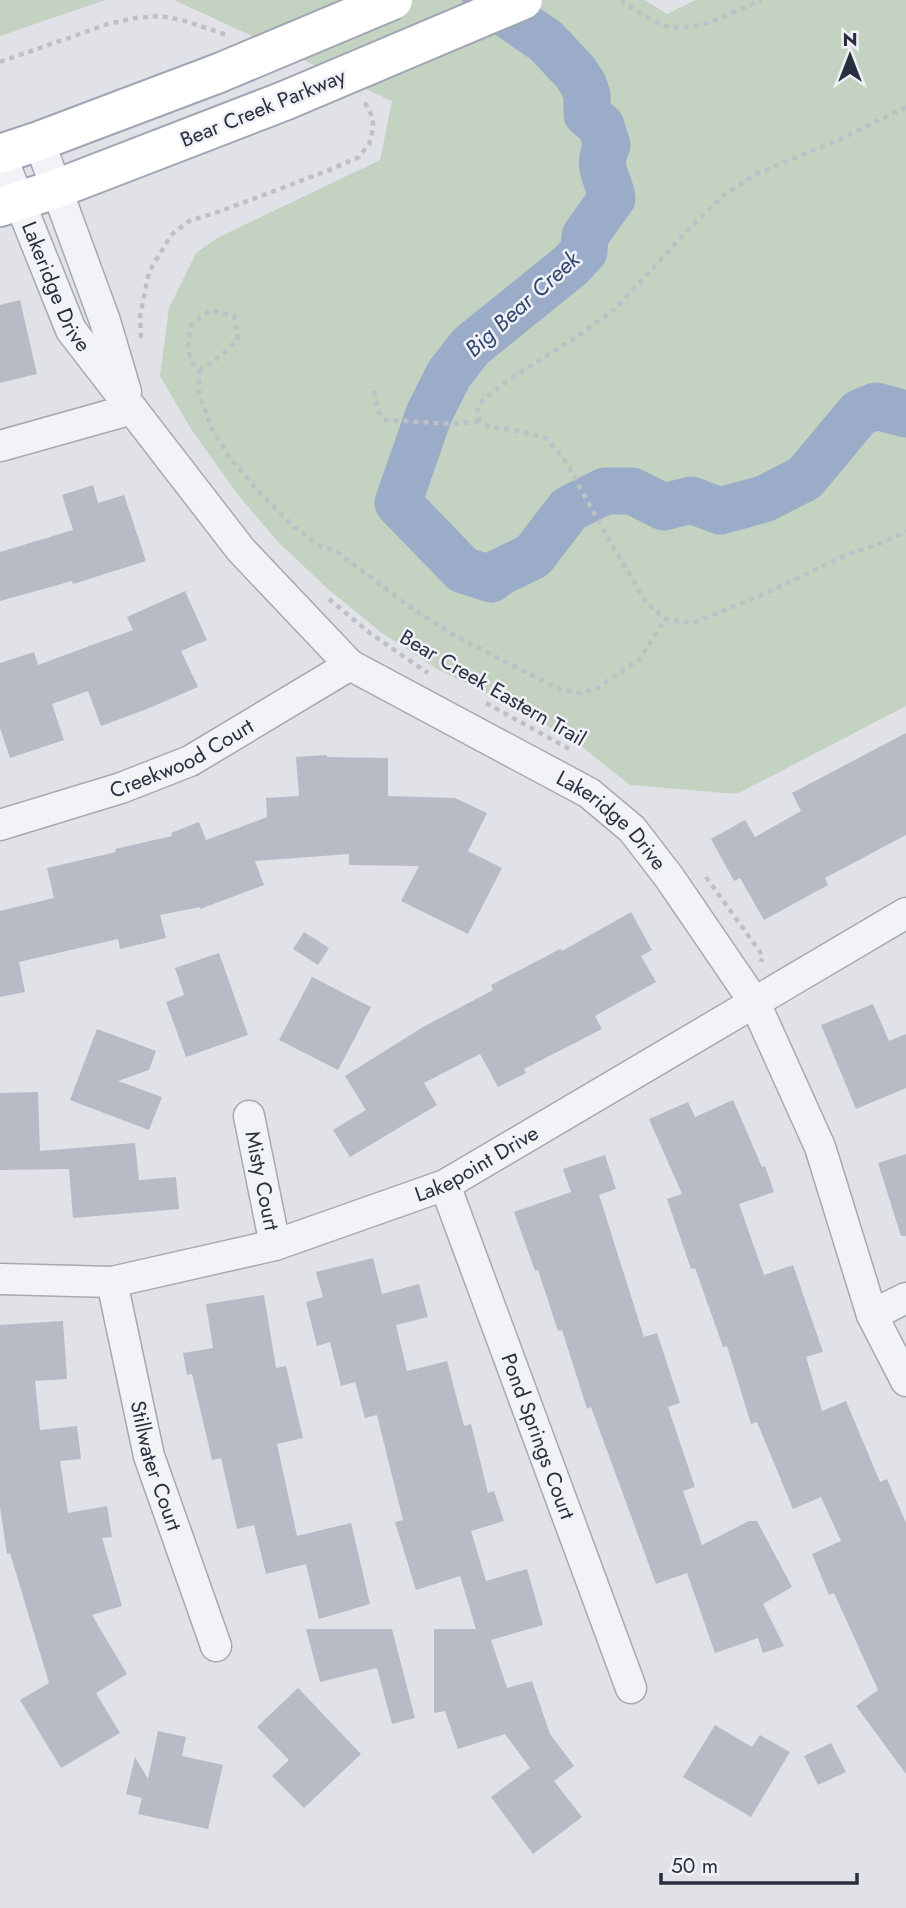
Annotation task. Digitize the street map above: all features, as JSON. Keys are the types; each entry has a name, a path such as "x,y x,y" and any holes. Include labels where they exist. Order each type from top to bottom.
{"main road":[{"path":"0,153 219,73 393,0"},
{"name":"Bear Creek Parkway","path":"10,204 57,190 284,101 523,0"}],"street":[{"name":"Lakeridge Drive","path":"38,141 105,321 132,409"},
{"name":"Lakeridge Drive","path":"0,153 10,204 71,330 241,550 350,665 589,793 632,829 669,877 755,1003 820,1147 872,1315 906,1381"},
{"path":"0,446 132,409"},
{"name":"Creekwood Court","path":"0,825 121,788 190,761 350,665"},
{"name":"Lakepoint Drive","path":"0,1279 112,1282 275,1245 445,1185 906,913"},
{"name":"Misty Court","path":"249,1116 275,1245"},
{"name":"Pond Springs Court","path":"445,1185 631,1688"},
{"name":"Stillwater Court","path":"112,1282 149,1456 216,1646"},
{"path":"872,1315 906,1298"}],"path":[{"path":"621,0 658,23 673,28 686,28 703,23 761,0"},
{"path":"480,421 477,413 485,398 615,309 723,196 756,174 840,139 906,107"},
{"path":"199,371 222,355 238,339 234,316 211,310 191,325 188,344 191,362 199,371 199,394 212,429 229,457 294,527 320,546 337,552 407,606 457,637 561,690 581,693 597,688 640,659 665,619"},
{"path":"374,391 378,411 386,420 453,424 480,421 490,427 546,438 566,462 646,601 665,619 693,623 906,531"},
{"name":"Bear Creek Eastern Trail","path":"323,594 372,635 436,678"},
{"name":"Bear Creek Eastern Trail","path":"481,701 578,755"},
{"path":"699,870 716,889 762,956 760,965"}],"green space":[{"path":"0,0 105,0 0,36"},
{"path":"174,0 645,0 667,14 696,0 906,0 906,706 737,794 630,785 582,747 520,709 439,670 382,633 328,589 279,543 238,495 191,429 160,376 169,308 196,253 217,238 380,160 392,101"}],"building":[{"path":"20,300 37,374 0,383 0,305"},
{"path":"93,485 98,503 124,495 146,561 73,584 72,581 0,601 0,552 73,530 62,495"},
{"path":"185,591 207,640 181,651 198,687 101,726 88,691 52,704 64,740 10,758 0,728 0,663 34,652 38,665 133,630 127,617"},
{"path":"906,733 906,835 825,878 828,885 764,920 740,878 734,881 711,839 745,820 755,837 801,811 792,793"},
{"path":"327,755 388,758 388,796 455,798 487,813 468,851 502,868 468,934 401,901 419,866 349,865 349,854 255,861 264,885 200,909 160,915 166,938 120,949 118,939 19,962 25,992 0,997 0,911 54,898 47,868 172,836 171,833 199,822 206,840 267,817 266,798 299,796 296,757"},
{"path":"631,912 652,950 641,956 656,982 595,1016 602,1029 524,1069 526,1073 498,1087 480,1054 424,1083 437,1105 350,1157 333,1130 366,1110 345,1076 423,1027 493,990 491,985 560,949 562,951"},
{"path":"304,932 329,948 318,965 293,949"},
{"path":"219,953 248,1035 186,1057 166,1002 184,995 175,968"},
{"path":"312,977 371,1007 338,1070 279,1040"},
{"path":"873,1004 889,1041 906,1034 906,1088 856,1109 821,1025"},
{"path":"97,1029 156,1051 149,1070 118,1081 162,1097 149,1130 70,1100"},
{"path":"38,1092 40,1151 135,1143 139,1180 176,1177 179,1209 73,1218 69,1169 0,1170 0,1093"},
{"path":"733,1100 762,1167 765,1166 774,1192 739,1204 764,1275 793,1265 823,1352 806,1357 822,1411 846,1401 880,1482 887,1479 906,1523 906,1774 856,1706 878,1690 834,1593 829,1595 812,1554 841,1541 821,1497 793,1509 757,1422 751,1424 727,1346 723,1347 695,1268 691,1269 667,1199 682,1194 649,1119 688,1102 695,1117"},
{"path":"906,1154 906,1236 901,1236 878,1163"},
{"path":"605,1155 616,1189 599,1195 644,1337 657,1333 680,1403 668,1407 695,1487 683,1491 702,1545 749,1521 757,1521 792,1587 763,1604 784,1646 763,1653 758,1638 715,1653 687,1573 656,1584 591,1407 587,1409 562,1330 558,1331 538,1270 535,1271 514,1212 571,1192 563,1169"},
{"path":"373,1258 382,1294 419,1284 428,1317 396,1325 407,1371 447,1361 464,1426 471,1424 488,1493 494,1491 504,1521 471,1531 486,1581 527,1569 543,1625 491,1640 507,1688 532,1681 550,1734 574,1766 554,1781 582,1817 533,1854 491,1797 530,1768 505,1734 458,1749 445,1711 434,1713 434,1629 476,1629 460,1576 416,1590 395,1522 403,1520 377,1415 365,1418 355,1382 341,1386 330,1342 317,1346 306,1302 323,1297 316,1272"},
{"path":"264,1295 276,1368 286,1366 303,1438 277,1444 297,1536 351,1523 370,1604 319,1619 306,1564 266,1574 254,1525 237,1529 221,1458 212,1460 192,1374 187,1375 183,1353 213,1348 206,1304"},
{"path":"63,1321 67,1379 35,1381 40,1430 77,1426 81,1459 60,1461 68,1513 107,1506 112,1537 102,1538 122,1606 92,1615 127,1674 96,1693 120,1733 61,1768 20,1700 49,1683 10,1553 7,1554 0,1507 0,1325"},
{"path":"306,1629 392,1629 415,1718 392,1724 377,1668 320,1682"},
{"path":"298,1688 361,1754 304,1808 272,1776 289,1760 257,1727"},
{"path":"715,1725 752,1747 760,1735 790,1752 751,1817 683,1777"},
{"path":"158,1731 186,1737 182,1756 223,1765 208,1829 138,1814 142,1798 126,1794 135,1757 148,1779"},
{"path":"831,1743 846,1772 818,1785 804,1756"}],"waterway":[{"name":"Big Bear Creek","path":"486,0 546,41 583,84 587,95 587,114 601,126 607,145 603,167 612,198 585,236 584,251 570,266 471,346 449,374 429,414 398,503 463,570 491,579 533,556 569,509 605,491 632,491 664,507 691,500 720,511 764,499 805,478 859,413 876,406 906,414"}]}
